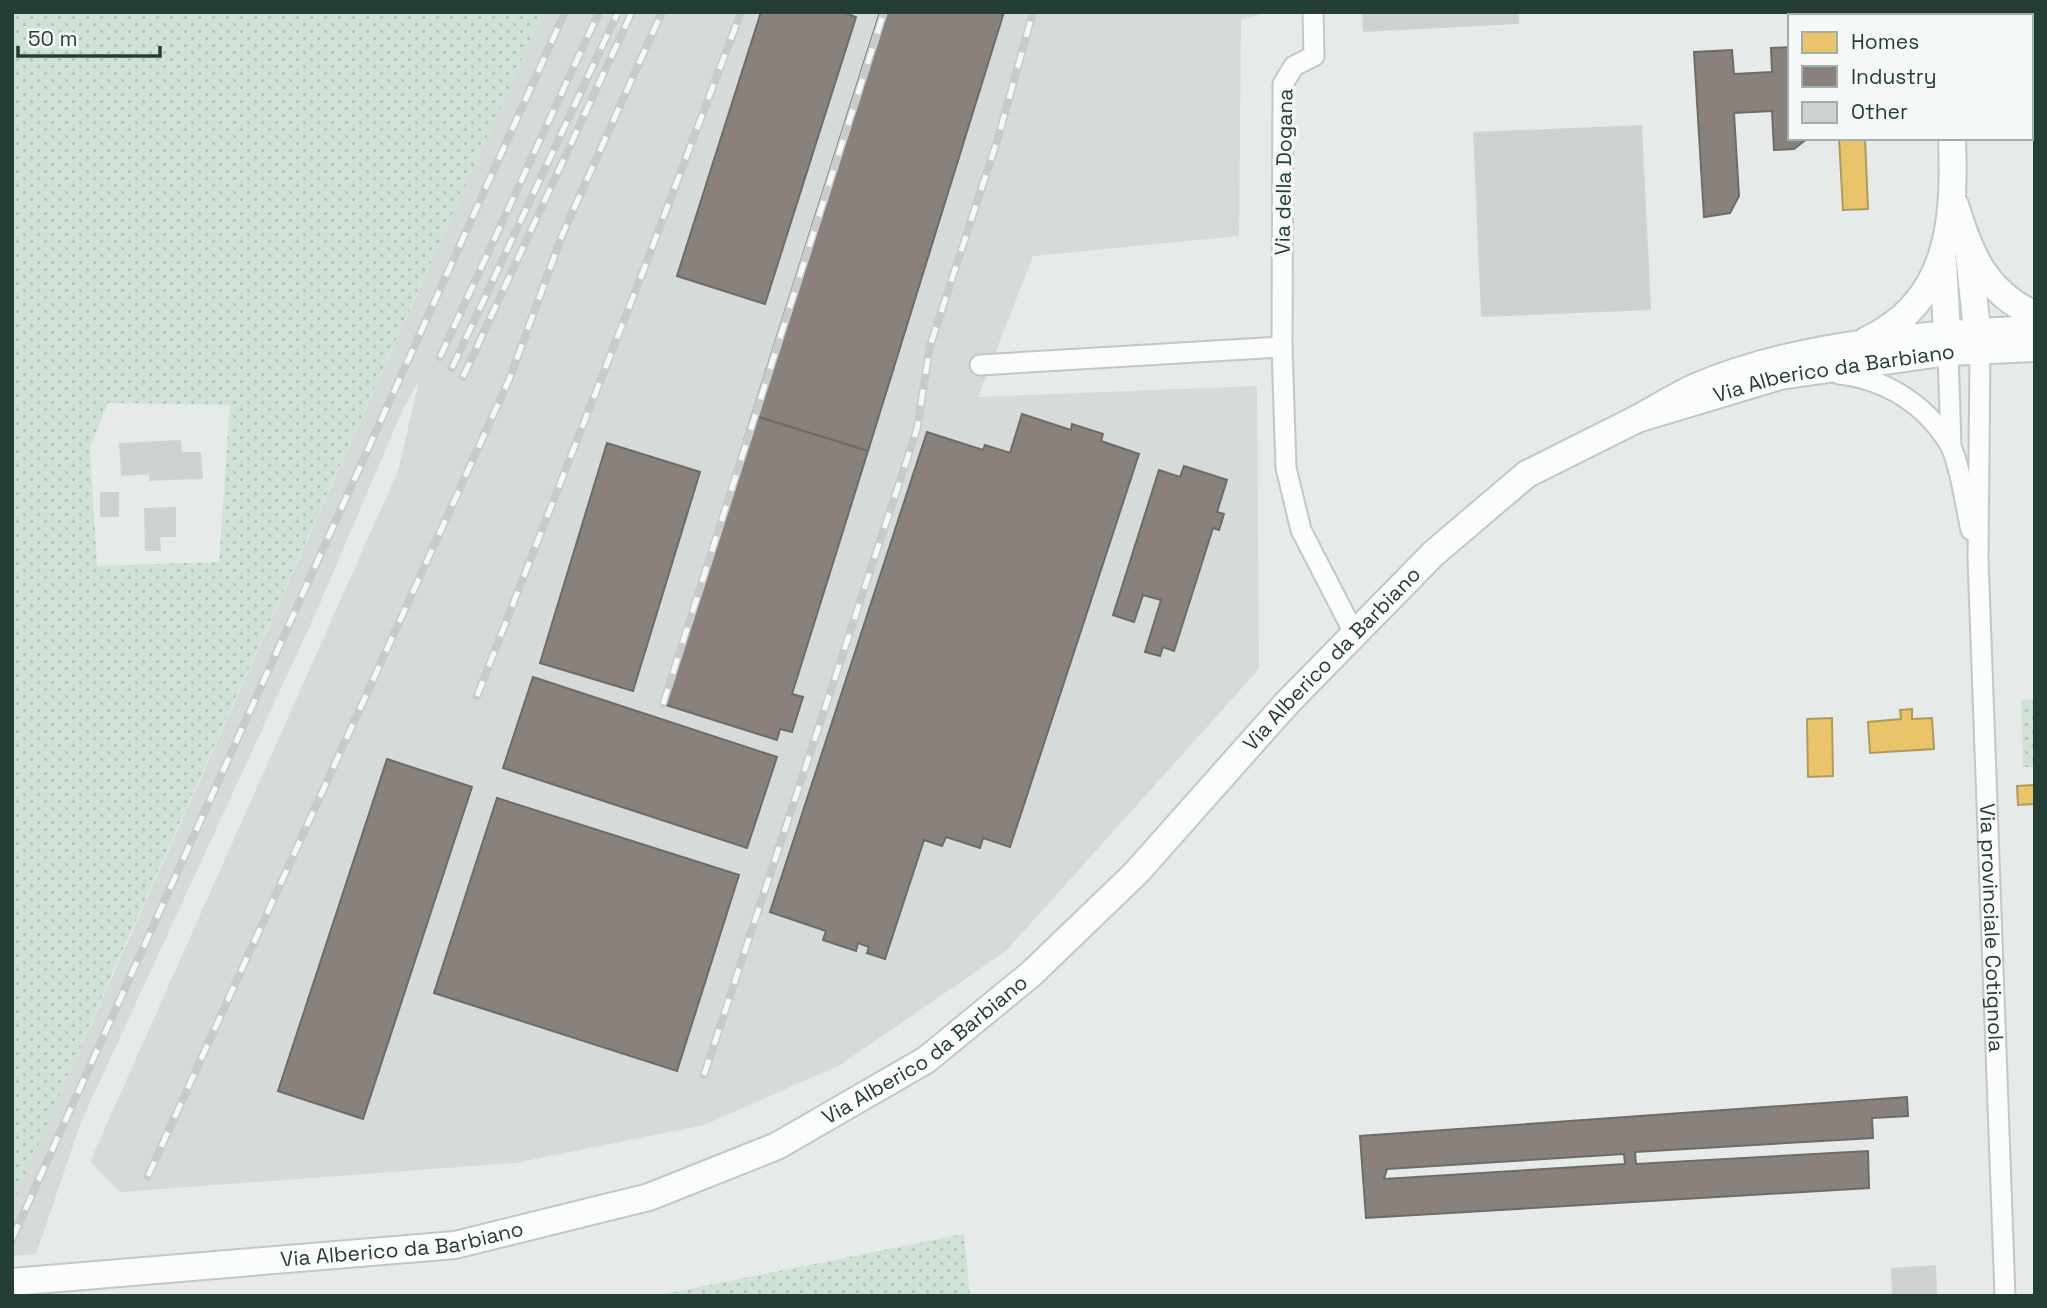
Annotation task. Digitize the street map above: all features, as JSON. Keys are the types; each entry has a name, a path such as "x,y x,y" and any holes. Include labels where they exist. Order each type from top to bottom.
{"main road":[{"path":"1849,346 1870,338 1898,320 1924,294 1943,261 1953,198 1952,140"},
{"path":"1953,198 1969,252 1998,291 2017,307 2035,315"},
{"path":"1963,342 1969,252"},
{"path":"1943,261 1963,342"},
{"name":"Via Alberico da Barbiano","path":"1637,419 1780,376 2035,329"},
{"name":"Via Alberico da Barbiano","path":"12,1282 456,1245 649,1197 777,1146 926,1060 1031,974 1136,873 1286,704 1354,632 1434,553 1528,474 1695,387 1721,377 1816,351 1849,346 1963,342 2035,348"}],"street":[{"name":"Via della Dogana","path":"1313,12 1314,56 1294,66 1283,84 1282,347 1286,468 1301,530 1354,632"},
{"name":"Via provinciale Cotignola","path":"1963,342 1951,446 1978,558"},
{"name":"Via provinciale Cotignola","path":"1963,342 1978,558 2005,1296"},
{"path":"980,365 1282,347"},
{"name":"Via provinciale Cotignola","path":"1805,372 1860,376 1895,390 1919,408 1951,446"}],"shaded area":[{"path":"543,12 1271,12 1241,19 1239,236 1033,256 978,397 1257,386 1259,669 1006,951 840,1065 704,1125 515,1163 120,1192 90,1162 398,471 419,381 402,411 318,608 81,1122 36,1254 12,1256 12,1205 27,1167"}],"green space":[{"path":"12,12 543,12 111,976 12,1205","holes":["108,403 230,405 219,562 97,566 90,447"]},
{"path":"2035,699 2035,767 2023,767 2021,700"},
{"path":"964,1234 970,1296 654,1296"}],"building: Homes":[{"path":"1839,140 1865,140 1868,209 1843,210"},
{"path":"1912,709 1912,719 1932,718 1934,749 1870,753 1868,722 1901,719 1900,710"},
{"path":"1832,718 1833,776 1808,777 1807,719"},
{"path":"2035,785 2035,804 2018,805 2017,786"}],"building: Industry":[{"path":"761,12 843,12 856,17 765,304 677,276"},
{"path":"880,12 1004,12 868,451 752,415"},
{"path":"1788,47 1788,140 1805,140 1794,149 1774,150 1772,111 1734,113 1739,196 1730,213 1704,217 1694,52 1732,50 1734,74 1772,72 1771,48"},
{"path":"1022,414 1071,430 1072,424 1103,434 1101,441 1139,454 1010,847 983,838 980,848 946,837 942,846 924,840 885,959 867,953 869,947 858,943 856,951 823,940 826,931 770,912 927,432 983,450 985,445 1010,453"},
{"path":"752,415 868,451 792,694 803,697 792,732 780,729 777,740 663,704"},
{"path":"607,443 700,472 633,691 540,663"},
{"path":"1184,466 1227,480 1217,512 1224,514 1219,530 1213,528 1174,651 1163,647 1160,656 1145,652 1161,600 1143,595 1134,622 1113,615 1159,470 1180,477"},
{"path":"533,677 777,757 747,848 503,768"},
{"path":"387,759 472,787 363,1119 278,1091"},
{"path":"497,798 739,875 677,1071 434,993"},
{"path":"1907,1097 1908,1116 1872,1118 1873,1138 1635,1152 1636,1164 1868,1151 1869,1188 1366,1218 1360,1136","holes":["1624,1154 1625,1164 1384,1179 1387,1169"]}],"building: Other":[{"path":"1363,12 1518,12 1518,23 1364,31"},
{"path":"1641,126 1650,309 1482,316 1474,133"},
{"path":"180,441 181,453 200,453 202,478 169,479 169,472 122,475 120,444"},
{"path":"169,472 169,479 150,480 150,473"},
{"path":"101,493 118,493 118,516 101,516"},
{"path":"175,508 175,536 159,536 160,550 146,550 145,509"},
{"path":"1935,1266 1936,1296 1893,1296 1892,1269"}],"railway":[{"path":"12,1239 565,12"},
{"path":"440,357 599,12"},
{"path":"452,368 618,12"},
{"path":"463,377 632,12"},
{"path":"148,1176 509,380 563,233 662,12"},
{"path":"477,696 741,12"},
{"path":"663,704 884,12"},
{"path":"704,1075 917,429 930,346 998,138 1033,12"}]}
